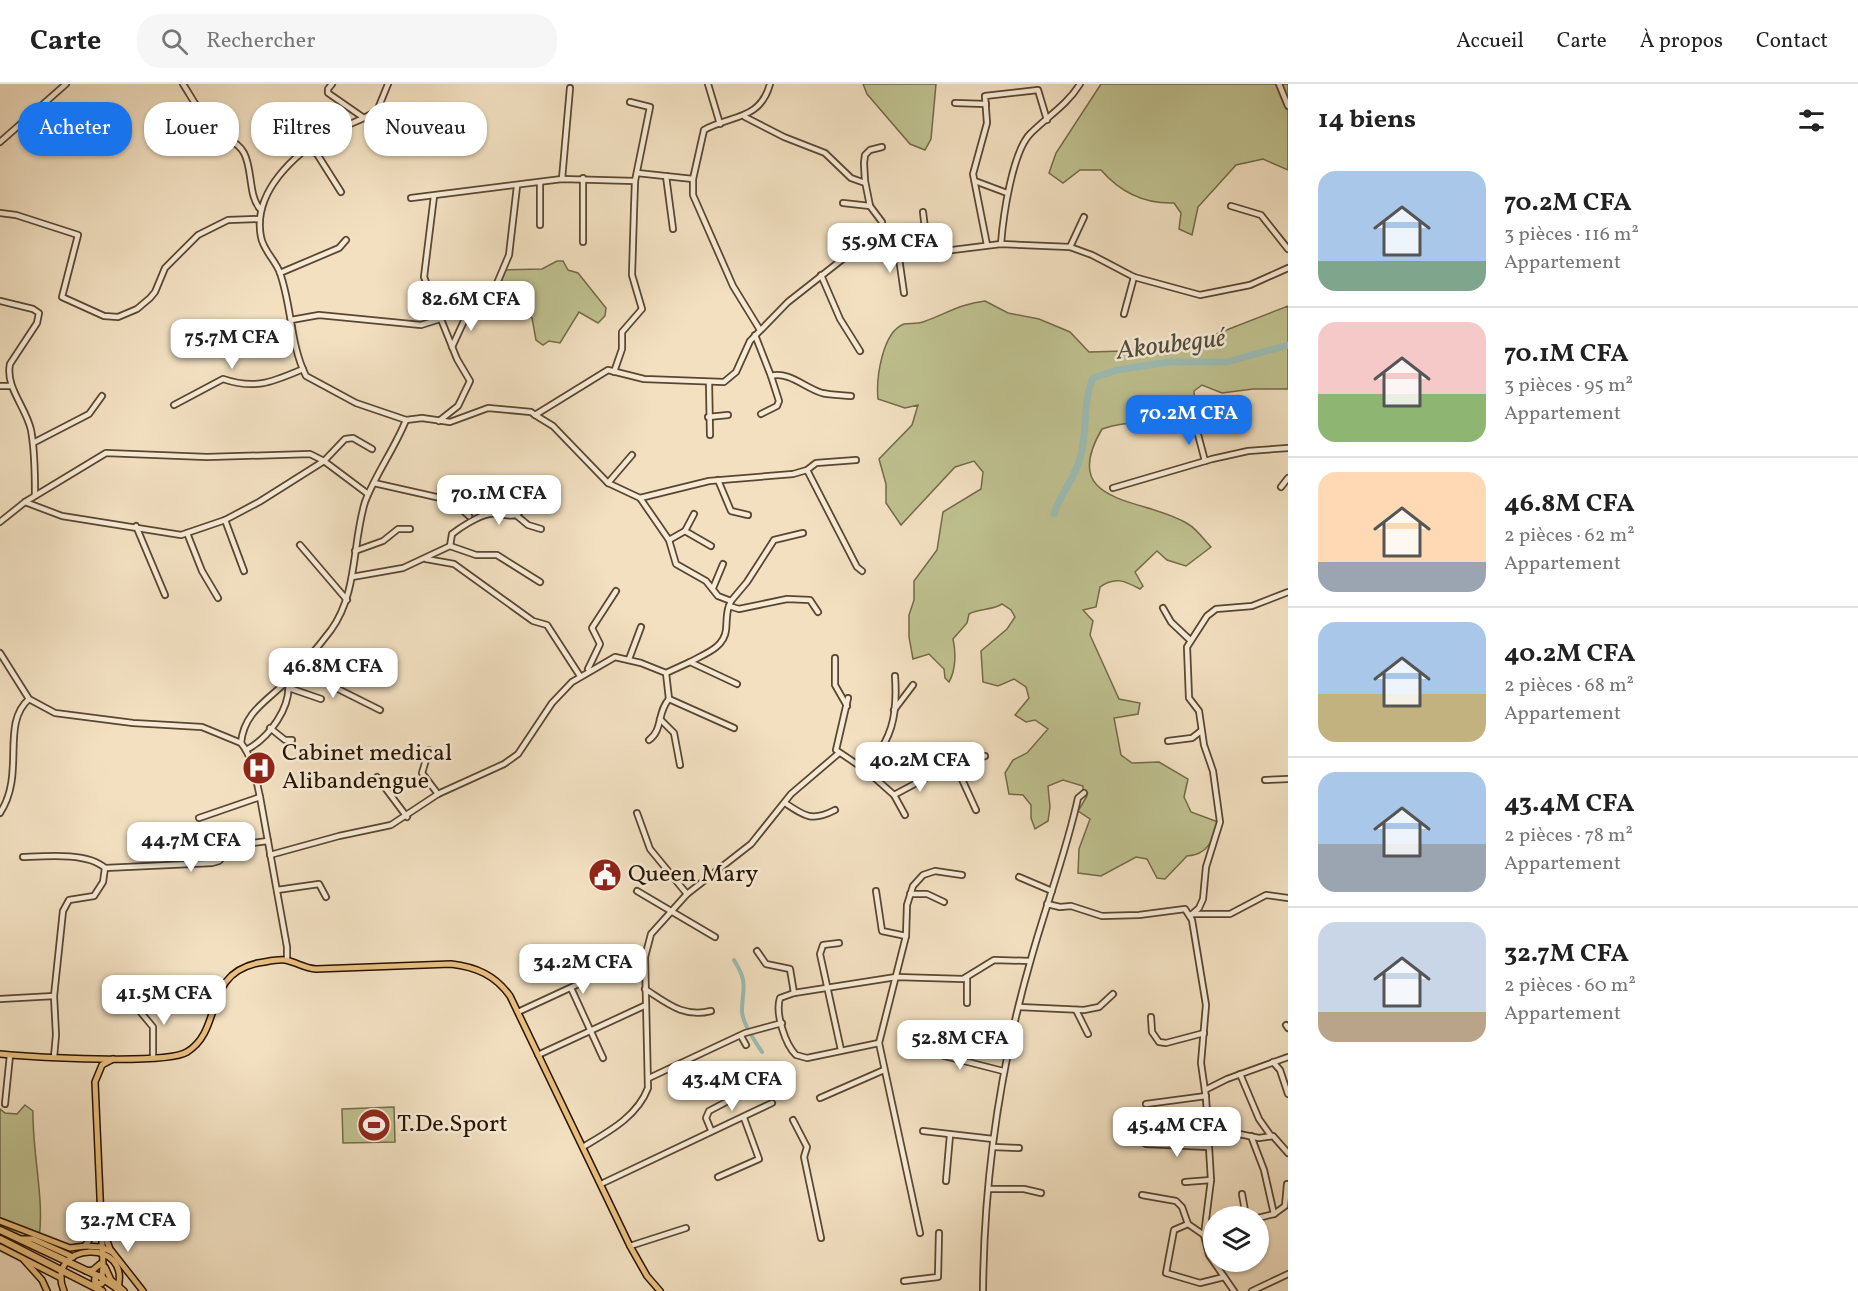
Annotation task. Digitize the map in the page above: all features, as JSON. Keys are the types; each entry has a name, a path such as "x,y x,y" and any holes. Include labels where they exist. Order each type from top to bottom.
{"highway":[{"path":"0,1230 102,1291"},
{"path":"0,1239 64,1270 120,1291"},
{"path":"64,1270 81,1270 98,1281 107,1291"}],"main road":[{"path":"0,1054 92,1059 183,1054 193,1047 204,1032 220,988 239,970 255,964 287,960 300,967 316,969 451,964 471,967 500,984 518,1012 630,1246 647,1276 660,1291"},
{"path":"92,1059 97,1071 94,1091 102,1264 98,1281"},
{"path":"97,1071 102,1065 115,1059"},
{"path":"0,1221 70,1248 85,1246 101,1252 114,1262 118,1271 120,1291"},
{"path":"85,1246 100,1224"},
{"path":"100,1224 113,1253 144,1291"},
{"path":"17,1239 33,1239 73,1257"},
{"path":"0,1247 21,1257 64,1270"},
{"path":"64,1291 64,1270 73,1257 87,1251 113,1253"},
{"path":"21,1257 42,1280 47,1291"},
{"path":"81,1270 93,1270 102,1264"},
{"path":"102,1264 120,1291"}],"street":[{"path":"0,142 66,84"},
{"path":"183,84 194,102"},
{"path":"332,84 328,93 364,118"},
{"path":"382,102 388,84"},
{"path":"708,84 720,124"},
{"path":"760,330 729,278 693,195 693,179 703,133 720,124 745,117 763,98 770,84"},
{"path":"1001,244 1007,193 1024,141 1064,105 1080,84"},
{"path":"1279,84 1288,106"},
{"path":"562,179 570,88"},
{"path":"987,245 973,168 987,123 985,96 1038,90 1047,120"},
{"path":"614,372 622,349 621,332 642,309 632,275 635,181 650,107 630,102"},
{"path":"955,103 986,104"},
{"path":"745,117 784,137 825,153 851,178 865,183"},
{"path":"352,123 364,118"},
{"path":"239,147 250,165 256,202 261,210"},
{"path":"881,250 882,222 870,206 865,183 865,155 870,150 882,147"},
{"path":"300,156 283,170 261,210 259,219 261,240 280,273 303,369 313,381 356,403 406,420 422,418 450,422 488,408 536,415 553,426 608,483 640,498 669,540 676,564 713,588 718,596 739,609 788,599 810,600 818,612"},
{"path":"318,156 341,192"},
{"path":"637,173 693,179"},
{"path":"666,176 673,229"},
{"path":"583,178 583,242"},
{"path":"411,198 562,179 635,181"},
{"path":"975,181 1007,193"},
{"path":"540,183 540,225"},
{"path":"452,347 469,310 492,295 509,255 517,186"},
{"path":"434,196 423,273 452,347 470,381 458,406 439,421"},
{"path":"843,203 870,206"},
{"path":"1231,206 1262,215 1288,249"},
{"path":"923,212 928,253"},
{"path":"0,213 16,215 78,235 62,297 110,317 118,317 137,309 150,298 165,268 198,235 228,220 259,219"},
{"path":"1070,247 1084,217"},
{"path":"280,273 339,248 346,240"},
{"path":"536,415 602,372 614,372 644,379 724,382 736,372 755,335 788,302 821,275 851,255 881,250 928,253 1001,244 1070,247 1099,258 1134,277 1181,291 1209,295 1250,285 1288,268"},
{"path":"898,251 903,293"},
{"path":"821,275 840,319 860,351"},
{"path":"1125,314 1134,277"},
{"path":"0,301 33,309 39,313 39,317 10,364 9,376 27,417 33,443 34,495"},
{"path":"291,320 319,315 421,325 440,319"},
{"path":"226,335 259,335 292,327"},
{"path":"755,335 780,399 777,406 761,414"},
{"path":"174,405 223,379 243,386 266,384 303,369"},
{"path":"771,376 777,375 803,382 822,392 851,396"},
{"path":"709,383 710,435"},
{"path":"0,386 12,386"},
{"path":"33,443 89,414 102,396"},
{"path":"708,417 728,415"},
{"path":"240,743 244,726 252,713 272,692 288,681 332,629 347,600 368,494 388,460 406,420"},
{"path":"1196,426 1205,461"},
{"path":"25,501 62,516 136,526 173,535 187,533 225,520 259,502 324,461 349,438 372,449"},
{"path":"1113,488 1248,451 1288,448"},
{"path":"0,522 34,495 110,452 133,456 207,457 310,454 324,461 368,494"},
{"path":"608,483 632,455"},
{"path":"640,498 718,480 793,474 824,462 856,460"},
{"path":"807,470 857,567 862,571"},
{"path":"1281,487 1288,478"},
{"path":"718,480 730,511 748,515"},
{"path":"374,483 445,499 455,503 469,516"},
{"path":"450,546 452,534 483,516 516,515 522,512 525,503"},
{"path":"669,540 685,531 694,514"},
{"path":"516,515 528,525 541,529"},
{"path":"225,520 244,571"},
{"path":"136,526 165,595"},
{"path":"355,551 387,539 398,529 410,529"},
{"path":"685,531 711,546"},
{"path":"187,533 202,571 218,598"},
{"path":"270,855 339,836 382,828 407,817 438,794 497,768 514,758 552,703 580,676 615,657 629,659 666,673 722,643 730,603 747,582 774,540 803,533"},
{"path":"300,545 347,600"},
{"path":"352,577 404,568 450,546 476,555 497,555 540,582"},
{"path":"426,559 454,564 471,580 527,615 532,621 547,625 580,676"},
{"path":"713,588 723,564"},
{"path":"587,672 600,644 592,628 615,591"},
{"path":"1191,915 1199,908 1203,899 1206,867 1220,822 1213,771 1201,731 1199,711 1189,698 1186,654 1190,640 1216,609 1251,606 1288,592"},
{"path":"1163,608 1171,622 1190,640"},
{"path":"629,659 641,627"},
{"path":"0,653 29,699 61,715 202,727 240,743 246,750 260,797 287,960"},
{"path":"835,658 835,685 847,706"},
{"path":"690,662 736,684"},
{"path":"298,669 380,710"},
{"path":"649,740 658,730 669,699 666,673"},
{"path":"867,771 888,740 894,710 894,676"},
{"path":"246,750 259,741 283,709 289,688 288,681"},
{"path":"894,710 913,685"},
{"path":"289,688 321,699"},
{"path":"848,698 836,745 839,753 867,771 894,795 905,815"},
{"path":"16,706 29,699"},
{"path":"669,699 734,728"},
{"path":"660,719 674,733 680,765"},
{"path":"270,728 285,740 292,740"},
{"path":"1168,741 1192,738 1201,731"},
{"path":"429,750 422,773 438,794"},
{"path":"583,1147 610,1131 632,1113 646,1094 649,1078 644,1006 645,957 651,934 687,894 751,844 785,803 839,753"},
{"path":"894,795 955,764 985,756"},
{"path":"955,764 976,810"},
{"path":"0,813 7,797 6,773"},
{"path":"377,777 407,817"},
{"path":"1265,780 1288,779"},
{"path":"983,1291 993,1139 1004,1071 1030,961 1078,798 1084,793"},
{"path":"199,818 260,797"},
{"path":"785,803 809,818 822,816 835,810"},
{"path":"637,813 650,849 687,894"},
{"path":"23,857 65,856 97,863 105,868 216,862 230,848 268,841"},
{"path":"54,1057 56,1035 54,996 60,926 66,904 75,898 94,896 103,882 105,868"},
{"path":"920,1233 879,1043 906,936 910,894 918,879 935,871 962,875"},
{"path":"1019,877 1052,891"},
{"path":"277,890 320,884 326,897"},
{"path":"637,891 715,937"},
{"path":"876,891 882,931 906,936"},
{"path":"910,894 927,894 944,902"},
{"path":"1191,915 1230,914 1266,895 1288,898"},
{"path":"1047,904 1060,907 1071,906 1102,916 1139,915 1175,909 1185,909 1191,915 1206,1005 1201,1063 1209,1128 1211,1180 1208,1206"},
{"path":"839,943 823,945 820,949 841,1050"},
{"path":"757,951 766,964 790,969 794,993"},
{"path":"518,1012 639,956 645,957"},
{"path":"879,1043 807,1058 796,1055 789,1047 782,1023 778,1003 780,998 794,993 896,977 967,978 994,960 1030,961"},
{"path":"967,978 967,1003"},
{"path":"571,988 603,1058"},
{"path":"645,989 677,1011 691,1014 711,1011"},
{"path":"1019,1007 1076,1010 1099,1008 1113,994"},
{"path":"0,999 54,996"},
{"path":"538,1055 644,1006"},
{"path":"138,1010 153,1027 153,1057"},
{"path":"1076,1010 1088,1034"},
{"path":"1151,1017 1152,1032 1159,1042 1166,1043 1204,1033"},
{"path":"649,1078 741,1036 782,1023"},
{"path":"1004,1026 1014,1030"},
{"path":"741,1036 746,1045"},
{"path":"921,1050 1004,1071"},
{"path":"4,1104 10,1055"},
{"path":"1146,1104 1205,1093 1240,1074 1288,1057"},
{"path":"1273,1062 1280,1070 1288,1094"},
{"path":"820,1098 884,1070"},
{"path":"1240,1074 1259,1119 1271,1136 1280,1141 1288,1153"},
{"path":"711,1130 706,1118 709,1111 747,1091"},
{"path":"601,1184 772,1103"},
{"path":"718,1177 759,1159 759,1153 744,1118"},
{"path":"793,1120 807,1147 804,1157 821,1238"},
{"path":"1209,1128 1251,1136 1271,1136"},
{"path":"922,1131 993,1139"},
{"path":"946,1181 950,1135"},
{"path":"1251,1136 1264,1170 1274,1214"},
{"path":"1146,1144 1209,1147"},
{"path":"993,1147 1019,1148"},
{"path":"1185,1182 1211,1180"},
{"path":"1269,1215 1285,1206 1287,1184"},
{"path":"989,1190 1024,1189 1041,1193"},
{"path":"1242,1194 1244,1206"},
{"path":"1142,1195 1176,1201 1182,1207 1188,1224 1203,1234"},
{"path":"1188,1224 1174,1230 1166,1273 1200,1283 1224,1277"},
{"path":"630,1246 686,1228"},
{"path":"904,1281 938,1277 939,1233"},
{"path":"1221,1272 1234,1291"},
{"path":"1252,1291 1288,1274"}],"green space":[{"path":"863,84 936,84 931,139 925,150 910,144 867,94"},
{"path":"1101,84 1288,84 1288,170 1263,159 1236,165 1198,207 1192,235 1179,229 1181,213 1174,203 1163,203 1133,195 1116,185 1101,170 1080,170 1063,183 1049,173 1056,153"},
{"path":"557,261 563,261 568,270 578,273 606,308 605,316 598,323 579,312 560,343 549,341 543,345 536,340 532,318 498,293 503,270 542,269"},
{"path":"985,301 1008,313 1039,319 1070,332 1089,352 1124,351 1211,336 1288,306 1288,389 1253,389 1222,393 1202,385 1194,391 1195,406 1172,419 1115,425 1102,429 1091,454 1090,473 1098,486 1112,496 1170,515 1188,524 1211,547 1186,566 1167,560 1157,551 1135,572 1143,586 1140,589 1125,582 1110,582 1100,587 1096,607 1083,610 1093,621 1090,635 1119,699 1140,703 1138,714 1114,718 1121,755 1132,763 1159,762 1188,779 1184,797 1191,812 1218,822 1212,840 1205,850 1187,856 1165,879 1157,878 1147,859 1136,857 1101,876 1078,873 1079,849 1090,819 1078,811 1087,796 1083,791 1083,786 1063,780 1048,786 1050,807 1048,821 1035,829 1031,818 1031,805 1023,795 1009,794 1005,773 1013,760 1027,753 1048,729 1035,720 1026,722 1015,715 1029,698 1026,687 1014,679 998,686 983,682 981,651 1007,629 1015,617 1011,610 1002,604 969,614 967,623 953,639 955,661 949,682 945,678 944,669 929,654 913,659 909,637 909,615 914,600 914,581 937,550 943,512 981,489 983,472 974,461 955,467 901,525 886,503 886,484 879,459 912,425 918,405 905,408 878,399 878,380 882,357 890,336 904,324 923,322 960,307"},
{"path":"25,1105 33,1111 40,1196 38,1244 0,1225 0,1109 5,1113 17,1114"},
{"path":"394,1107 395,1142 343,1143 342,1109"}],"waterway":[{"name":"Akoubegué","path":"1054,514 1080,458 1087,397 1093,378 1117,370 1169,362 1227,362 1288,345"},
{"path":"734,960 743,979 742,1014 762,1052"}],"place":[{"name":"Cabinet medical Alibandengue","path":"259,768"},
{"name":"Queen Mary","path":"605,875"},
{"name":"T.De.Sport","path":"374,1125"}]}
